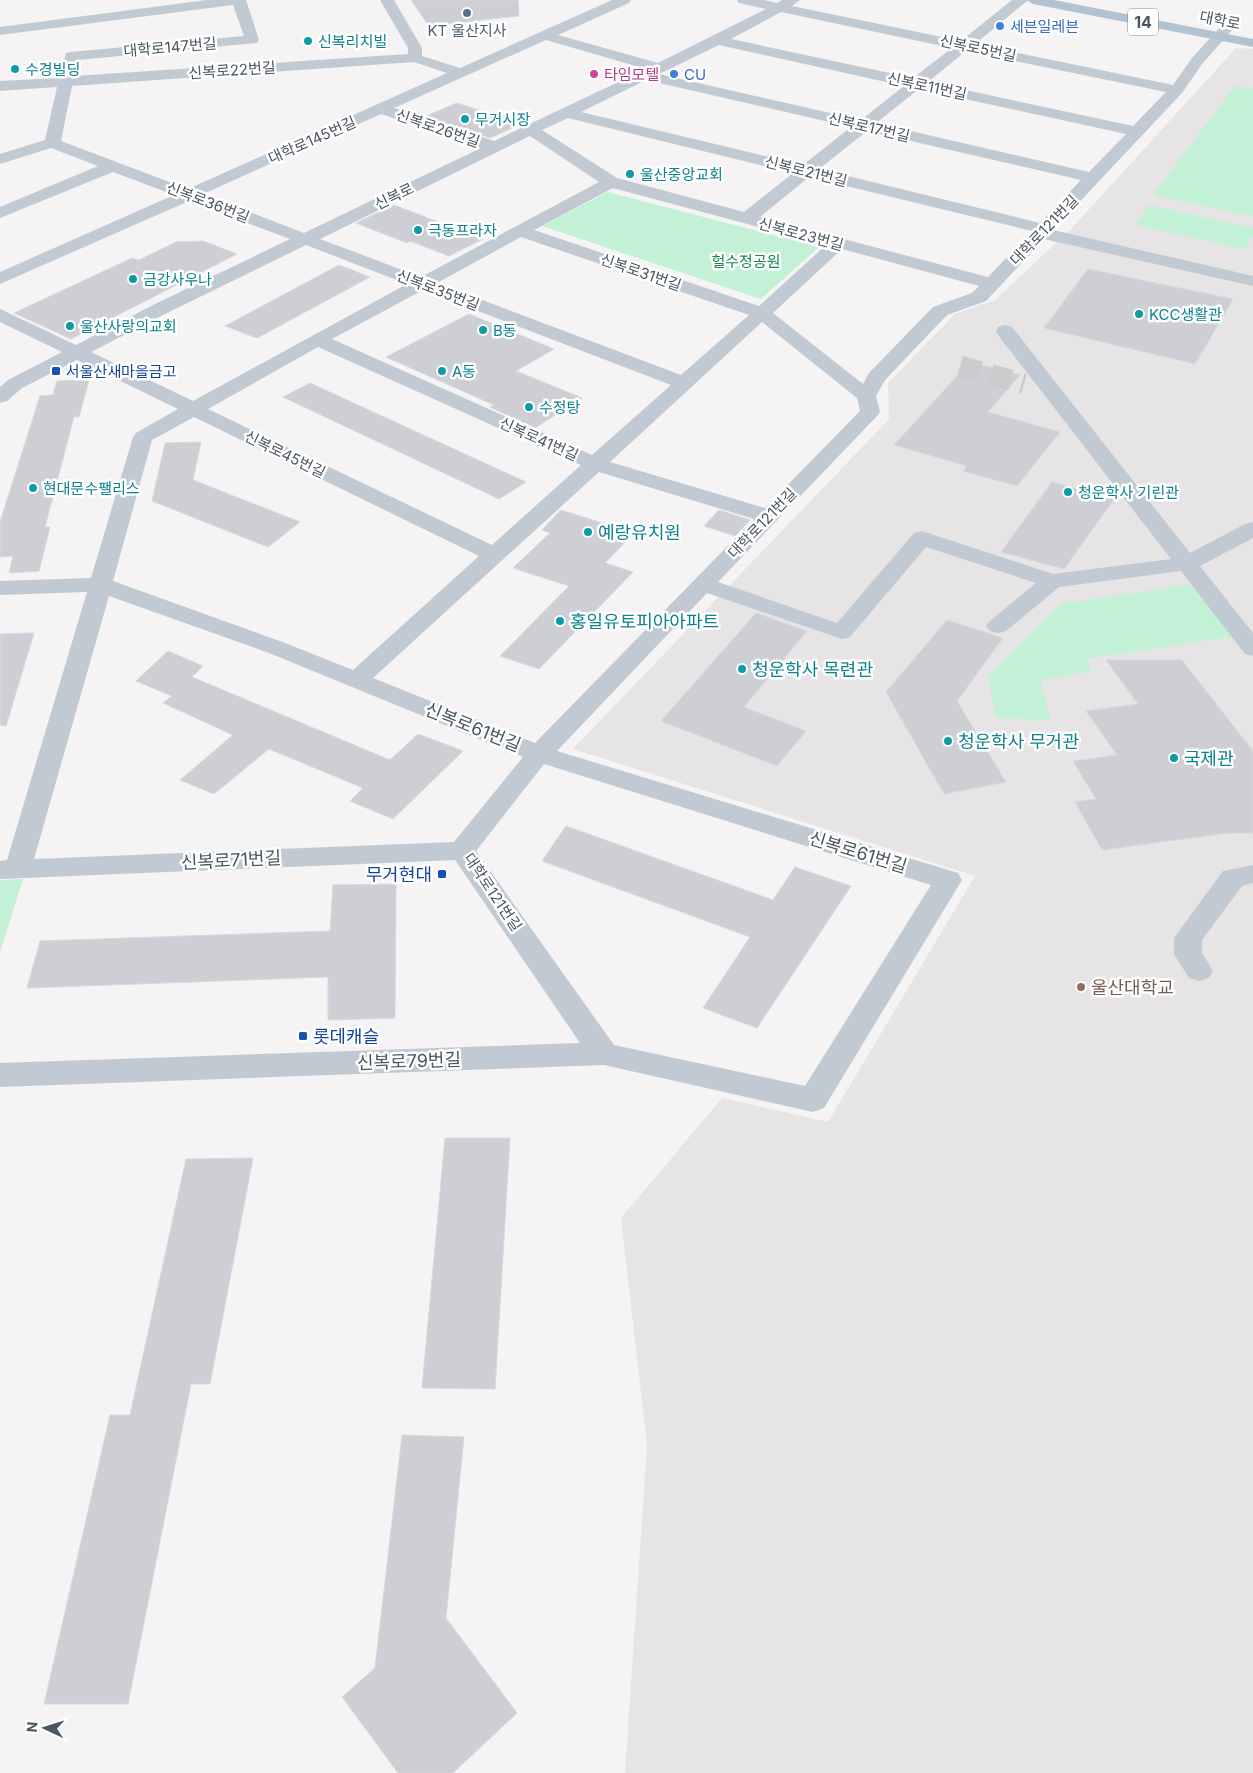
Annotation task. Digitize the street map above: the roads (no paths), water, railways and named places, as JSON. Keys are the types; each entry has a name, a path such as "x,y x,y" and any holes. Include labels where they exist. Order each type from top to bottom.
{"main road":[{"name":"대학로","path":"1033,0 1223,32 1253,32"},
{"name":"대학로","path":"1085,0 1223,32 1253,43"}],"street":[{"name":"대학로147번길","path":"0,31 238,0 252,40 71,56 66,81"},
{"path":"387,0 415,48 415,58"},
{"name":"대학로145번길","path":"0,279 624,0"},
{"name":"신복로5번길","path":"744,0 786,4 1177,90"},
{"path":"746,219 1021,0"},
{"name":"신복로","path":"0,397 15,384 76,352 305,239 652,72 786,4"},
{"name":"대학로121번길","path":"604,1054 462,851 539,754 870,412 866,396 876,377 940,311 979,297 1177,90 1197,61 1223,32"},
{"name":"신복로17번길","path":"544,36 652,72 864,126 1093,178"},
{"name":"신복로11번길","path":"717,40 1137,132"},
{"name":"신복로22번길","path":"1,89 66,81 415,58 461,73"},
{"path":"0,159 52,143 66,81"},
{"name":"신복로26번길","path":"381,109 495,147"},
{"name":"신복로21번길","path":"566,113 1253,281"},
{"name":"신복로23번길","path":"531,130 611,182 992,284"},
{"name":"신복로36번길","path":"52,143 305,239"},
{"path":"0,213 112,166"},
{"path":"9,870 101,584 143,436 611,182"},
{"name":"신복로31번길","path":"520,232 762,313 866,396"},
{"name":"신복로35번길","path":"305,239 684,383"},
{"path":"356,680 838,244"},
{"name":"신복로45번길","path":"0,315 494,555"},
{"path":"1004,331 1253,649"},
{"name":"신복로41번길","path":"318,340 595,464 768,516"},
{"path":"1024,384 1052,392"},
{"path":"702,584 842,632 922,538 1052,581 1186,564 1253,529"},
{"path":"998,626 1052,581"},
{"name":"신복로61번길","path":"0,588 101,584 277,648 539,754 948,880 813,1100"},
{"name":"신복로71번길","path":"9,870 462,851"},
{"path":"1198,971 1188,954 1188,938 1233,878 1253,874"},
{"name":"신복로79번길","path":"0,1075 604,1054 813,1100"}],"tunnel":[{"path":"960,366 1024,384"}],"place":[{"name":"KT 울산지사","path":"467,13"},
{"name":"세븐일레븐","path":"1000,26"},
{"name":"신복리치빌","path":"308,41"},
{"name":"수경빌딩","path":"15,69"},
{"name":"타임모텔","path":"594,74"},
{"name":"CU","path":"674,74"},
{"name":"무거시장","path":"465,119"},
{"name":"울산중앙교회","path":"630,174"},
{"name":"극동프라자","path":"418,230"},
{"name":"금강사우나","path":"133,279"},
{"name":"KCC생활관","path":"1139,314"},
{"name":"울산사랑의교회","path":"70,326"},
{"name":"B동","path":"483,330"},
{"name":"서울산새마을금고","path":"56,371"},
{"name":"A동","path":"442,371"},
{"name":"수정탕","path":"529,407"},
{"name":"현대문수팰리스","path":"33,488"},
{"name":"청운학사 기린관","path":"1068,492"},
{"name":"예랑유치원","path":"588,532"},
{"name":"홍일유토피아아파트","path":"560,621"},
{"name":"청운학사 목련관","path":"742,669"},
{"name":"청운학사 무거관","path":"948,741"},
{"name":"국제관","path":"1174,758"},
{"name":"무거현대","path":"442,874"},
{"name":"울산대학교","path":"1081,987"},
{"name":"롯데캐슬","path":"303,1036"}],"park label":[{"name":"헐수정공원","path":"746,261"}]}
